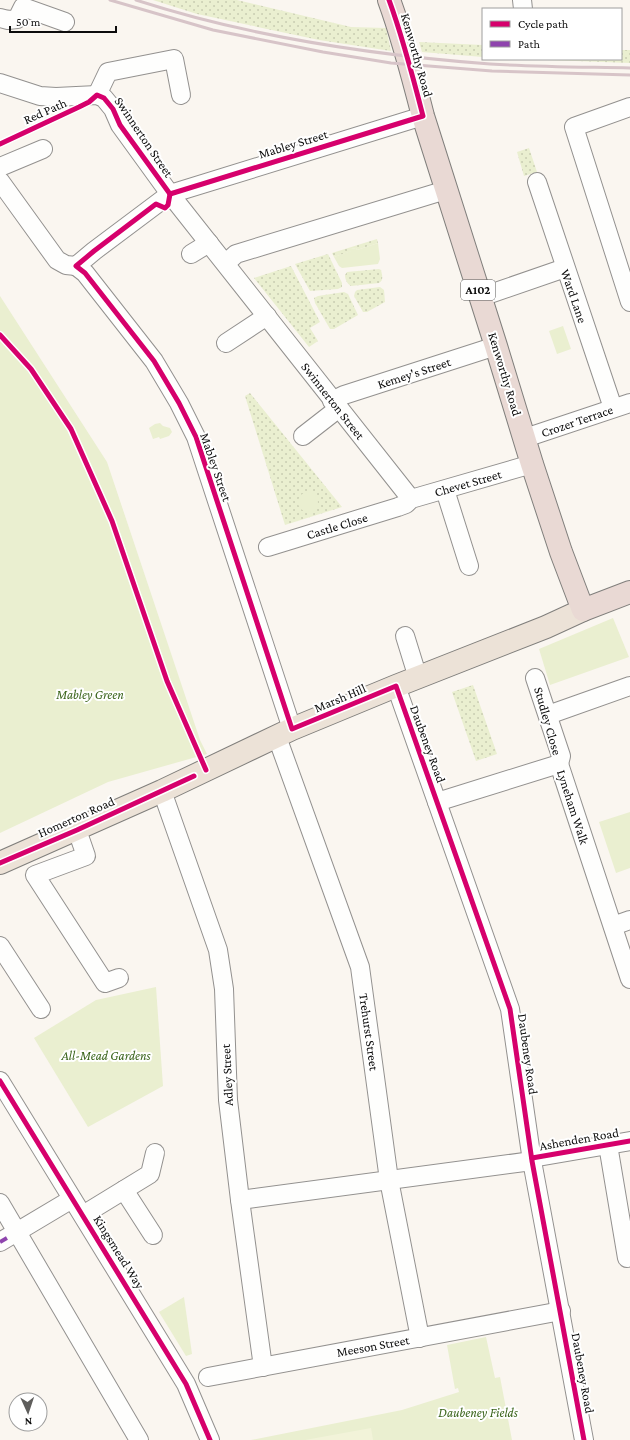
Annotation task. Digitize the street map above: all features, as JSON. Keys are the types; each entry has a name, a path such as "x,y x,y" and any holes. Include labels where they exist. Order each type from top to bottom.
{"highway":[{"name":"Kenworthy Road","path":"389,0 399,26 422,116 481,297 532,464 561,552 583,610"},
{"path":"583,610 630,592"}],"main road":[{"name":"Marsh Hill","path":"162,791 285,733 396,686 546,627 583,610"},
{"name":"Homerton Road","path":"0,863 162,791"}],"street":[{"path":"0,18 8,20 17,19 23,7 65,22"},
{"path":"0,83 40,96 56,97 97,95 108,72 174,59 181,95"},
{"name":"Swinnerton Street","path":"97,95 104,98 113,109 120,125 170,194 226,263 336,405 408,502"},
{"path":"630,107 574,127 630,302"},
{"name":"Mabley Street","path":"76,266 170,194 422,116"},
{"path":"0,167 43,148"},
{"name":"Ward Lane","path":"536,182 564,268 613,408"},
{"name":"Mabley Street","path":"3,185 57,260 66,265 76,266 85,273 154,361 179,403 196,437 285,733"},
{"path":"226,263 236,254 446,190"},
{"path":"190,254 209,243"},
{"path":"481,297 564,268"},
{"path":"226,343 267,316"},
{"name":"Kemey's Street","path":"304,436 336,405 344,395 496,346"},
{"name":"Crozer Terrace","path":"525,438 630,403"},
{"name":"Chevet Street","path":"408,502 532,464"},
{"path":"445,490 469,566"},
{"name":"Castle Close","path":"268,547 408,502"},
{"path":"405,636 418,678"},
{"name":"Studley Close","path":"535,678 561,756 559,764"},
{"name":"Daubeney Road","path":"396,686 510,1009 532,1160 584,1440"},
{"path":"548,715 630,686"},
{"name":"Trehurst Street","path":"285,733 360,967 389,1180 420,1338"},
{"name":"Lyneham Walk","path":"438,802 559,764 630,978"},
{"name":"Adley Street","path":"162,791 218,950 224,989 228,1100 263,1367"},
{"path":"77,830 86,856 35,875 105,983 119,978"},
{"path":"613,926 630,920"},
{"path":"0,946 41,1009"},
{"name":"Kingsmead Way","path":"0,1080 186,1384 210,1440"},
{"name":"Ashenden Road","path":"240,1200 532,1160 630,1141"},
{"path":"608,1145 627,1258"},
{"path":"83,1215 150,1174 155,1154"},
{"path":"124,1190 153,1234"},
{"path":"8,1237 72,1199"},
{"path":"0,1203 8,1237 139,1440"},
{"name":"Meeson Street","path":"208,1376 561,1311"}],"green space":[{"path":"153,0 237,0 351,27 386,28 391,51 319,40 197,14"},
{"path":"419,42 482,45 482,57 422,52"},
{"path":"622,50 630,50 630,63 548,60 622,60"},
{"path":"529,148 537,172 524,176 517,152"},
{"path":"377,239 378,243 357,250 356,248 351,249 352,251 334,257 332,253"},
{"path":"378,243 380,259 378,264 342,268 339,266 334,257 351,251 351,249 356,248 357,250"},
{"path":"328,254 342,283 342,287 338,289 310,291 295,264"},
{"path":"291,266 320,322 310,328 318,341 309,347 254,278"},
{"path":"381,270 382,280 379,283 351,286 346,280 345,275 347,272"},
{"path":"380,287 384,290 385,302 367,312 363,312 354,296 355,292 357,290"},
{"path":"344,292 348,294 358,315 334,329 330,329 315,303 314,298"},
{"name":"Mabley Green","path":"0,296 107,462 200,740 207,754 108,782 0,833"},
{"path":"563,326 571,349 557,354 549,331"},
{"path":"250,393 342,507 285,525 245,396"},
{"path":"160,423 163,426 170,428 172,432 169,436 160,439 159,437 153,439 149,428"},
{"path":"308,492 315,495 318,502 315,509 308,512 301,509 298,502 301,495"},
{"path":"613,618 629,657 550,685 539,649"},
{"path":"473,685 497,754 476,761 452,692"},
{"path":"630,812 630,868 616,873 599,822"},
{"name":"All-Mead Gardens","path":"156,987 163,1086 88,1127 34,1038 96,1000"},
{"path":"184,1297 192,1354 186,1356 159,1312"},
{"name":"Daubeney Fields","path":"486,1337 495,1378 500,1377 512,1440 251,1440 402,1410 459,1392 458,1388 455,1389 447,1345"},
{"path":"371,1428 373,1440 305,1440"}],"railway":[{"path":"110,0 213,30 323,52 391,63 492,71 630,75"},
{"path":"136,0 223,24 267,34 356,50 490,64 630,68"}],"marked path":[{"path":"0,1242 7,1238"}],"cycle path":[{"path":"170,194 423,116 412,72 389,0"},
{"name":"Red Path","path":"0,144 89,102 97,95 104,98 113,109 120,125 170,194"},
{"path":"170,194 168,205 165,208 156,204 76,266 85,273 154,361 179,403 196,437 292,729 396,686 510,1009 532,1161 584,1440"},
{"path":"0,335 31,369 71,429 112,521 167,681 206,770"},
{"path":"0,863 77,830 194,776"},
{"path":"0,1081 186,1384 210,1440"},
{"path":"532,1158 630,1141"}]}
